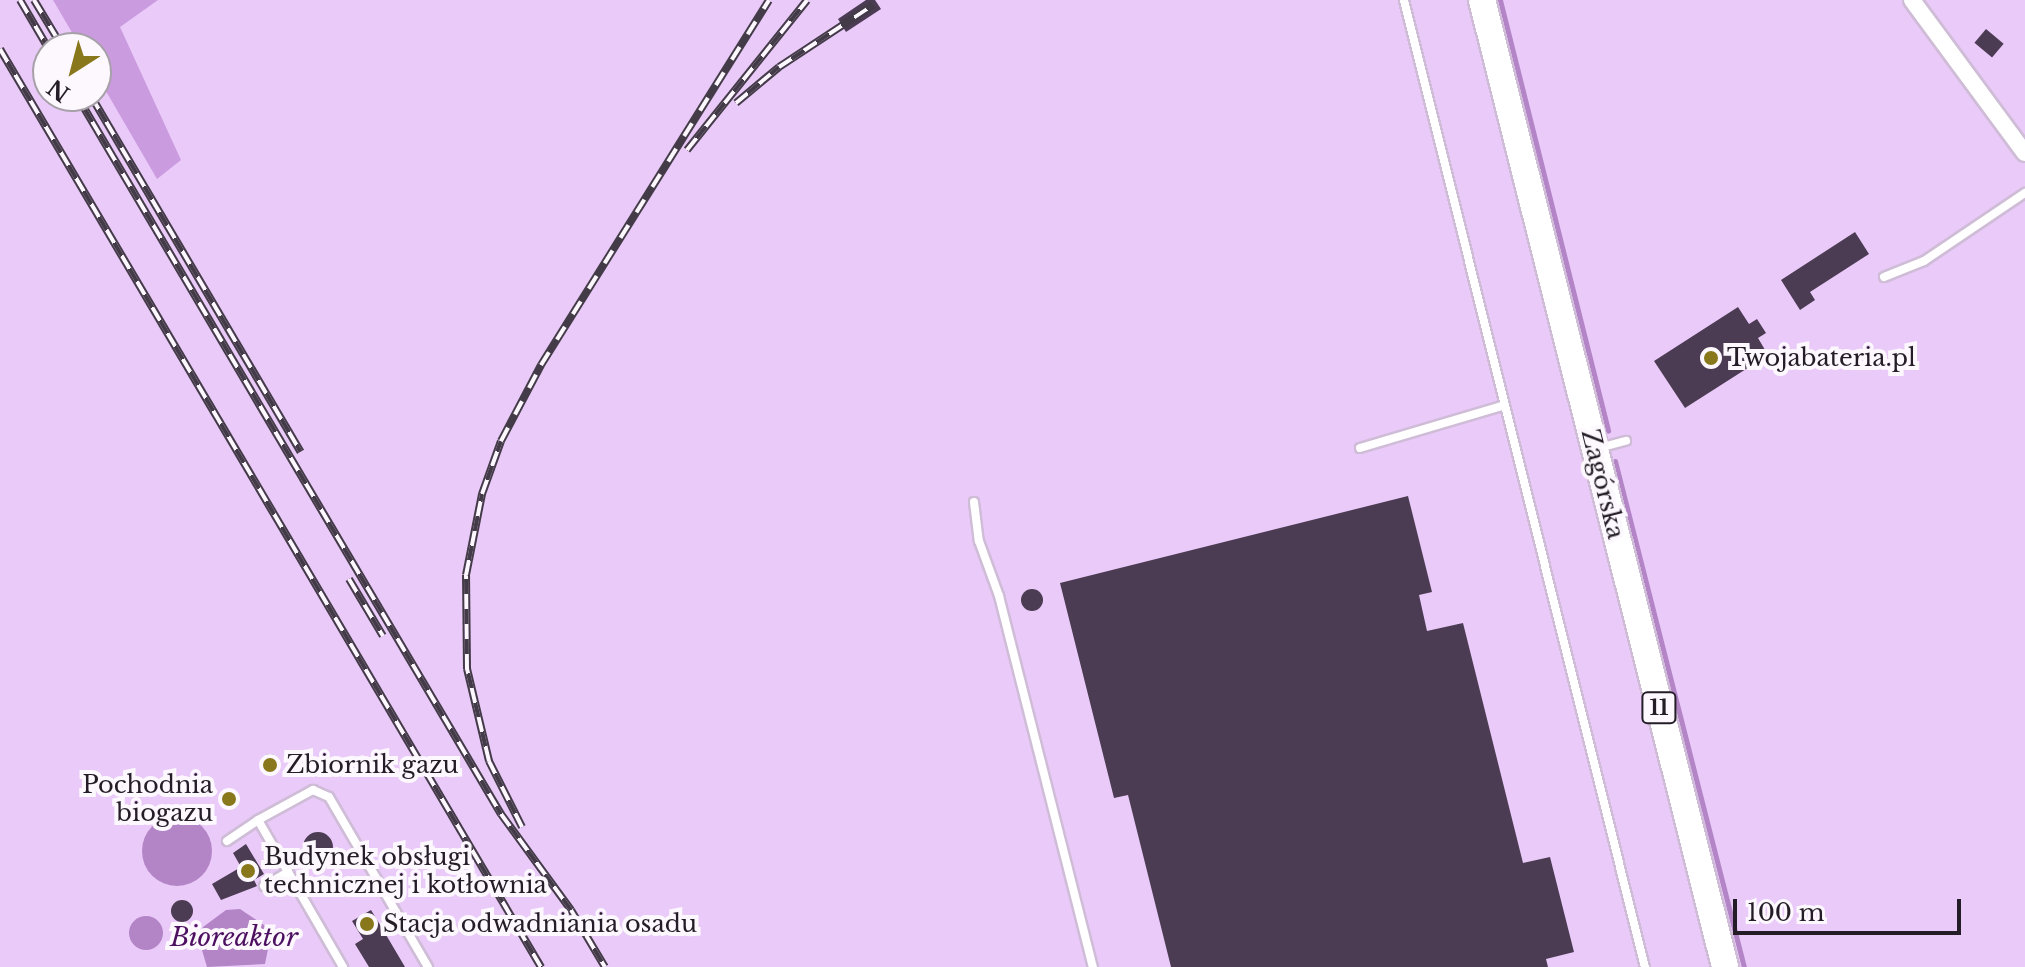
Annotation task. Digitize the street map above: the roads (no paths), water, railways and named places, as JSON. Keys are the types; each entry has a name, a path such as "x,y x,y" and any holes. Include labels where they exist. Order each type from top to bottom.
{"highway":[{"name":"Zagórska","path":"1482,0 1725,967"}],"street":[{"path":"1920,3 2025,153"}],"lane":[{"path":"1404,0 1645,967"},
{"path":"1884,277 1924,261 2025,193"},
{"path":"1360,448 1505,405"},
{"path":"1594,449 1626,441"},
{"path":"974,502 979,541 999,596 1093,967"},
{"path":"227,841 313,790 329,797 428,967"},
{"path":"258,820 343,967"},
{"path":"264,886 288,872"}],"water":[{"name":"Bioreaktor","path":"177,816 202,826 212,851 202,876 177,886 152,876 142,851 152,826"},
{"name":"Bioreaktor","path":"240,909 264,925 270,939 265,964 207,967 199,940 203,927 226,910"},
{"path":"146,916 158,921 163,933 158,945 146,950 134,945 129,933 134,921"}],"waterway":[{"path":"1500,0 1608,431"},
{"path":"1615,461 1744,967"}],"railway":[{"path":"20,0 39,32"},
{"path":"34,0 53,32"},
{"path":"522,827 489,761 467,669 466,575 482,494 501,441 541,365 769,0"},
{"path":"687,150 807,0"},
{"path":"736,103 779,67 873,5"},
{"path":"0,49 541,967"},
{"path":"86,112 501,814 571,910 605,967"},
{"path":"100,112 301,452"},
{"path":"349,579 383,636"}],"place":[{"name":"Twojabateria.pl","path":"1711,358"},
{"name":"Zbiornik gazu","path":"270,765"},
{"name":"Pochodnia biogazu","path":"229,799"},
{"name":"Budynek obsługi technicznej i kotłownia","path":"248,871"},
{"name":"Stacja odwadniania osadu","path":"367,924"}]}
